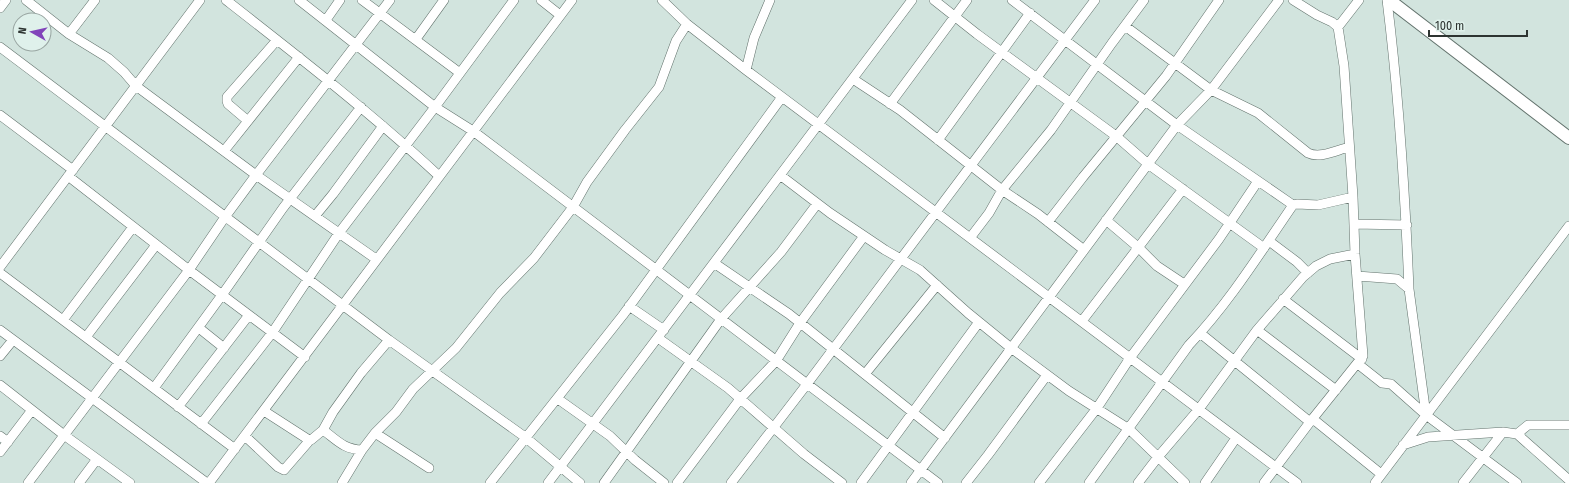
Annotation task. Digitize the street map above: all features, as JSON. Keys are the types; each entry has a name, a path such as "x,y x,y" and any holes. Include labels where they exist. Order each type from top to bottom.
{"main road":[{"path":"1388,0 1569,138"}],"street":[{"path":"0,8 6,0"},
{"path":"26,0 69,34 108,58 124,72 136,86 224,151 376,259"},
{"path":"69,34 95,0"},
{"path":"0,267 4,255 70,173 200,0"},
{"path":"226,0 329,80 439,176"},
{"path":"299,0 435,107 473,131 938,483"},
{"path":"326,20 340,0"},
{"path":"362,0 460,73"},
{"path":"28,483 93,399 119,362 189,270 224,217 256,174 390,0"},
{"path":"416,40 444,0"},
{"path":"201,424 272,333 339,233 406,146 514,0"},
{"path":"542,0 560,15"},
{"path":"0,330 208,483 305,357 376,259 572,0"},
{"path":"662,0 687,24 746,70 1297,483"},
{"path":"746,70 754,38 770,0"},
{"path":"548,483 912,0"},
{"path":"934,0 1116,136 1148,164 1230,223 1297,262 1308,273"},
{"path":"890,104 967,0"},
{"path":"1012,0 1177,126 1293,205 1318,205 1353,197"},
{"path":"970,238 989,213 1002,190 1051,130 1144,0"},
{"path":"1048,222 1175,62 1218,0"},
{"path":"911,483 1148,164 1177,126 1211,90 1279,0"},
{"path":"1264,483 1312,420 1360,362 1364,352 1355,254 1353,197 1344,66 1338,27 1332,22 1317,15 1293,0"},
{"path":"1338,27 1359,0"},
{"path":"1388,0 1405,177 1409,289 1426,415"},
{"path":"730,483 901,259 1065,40 1092,1"},
{"path":"938,140 1030,13"},
{"path":"342,483 362,450 375,433 396,412 413,389 456,348 500,293 534,258 573,207 587,182 659,87 676,41 687,24"},
{"path":"1125,26 1211,90 1258,114 1313,155 1320,155 1349,147"},
{"path":"248,121 228,104 227,97 277,40"},
{"path":"0,47 308,280 525,438 580,483"},
{"path":"224,151 299,57"},
{"path":"853,78 890,104 970,166 1084,250"},
{"path":"490,483 558,399 630,306 782,97"},
{"path":"154,388 199,328 290,198 361,107"},
{"path":"2,120 70,173 156,245 305,357"},
{"path":"315,216 383,126"},
{"path":"780,175 817,204 864,236 920,270 978,322 1011,348 1047,375 1129,429 1185,483"},
{"path":"1039,483 1097,408 1130,358 1230,223 1258,181"},
{"path":"1082,322 1183,189"},
{"path":"604,483 721,319 781,252 817,204"},
{"path":"1089,483 1189,345 1245,276 1293,205"},
{"path":"1106,220 1139,248 1157,266 1184,284"},
{"path":"1354,224 1407,225"},
{"path":"1200,333 1312,420 1378,480 1569,226"},
{"path":"63,320 134,227"},
{"path":"677,483 740,399 776,361 800,323 864,236"},
{"path":"86,337 156,245"},
{"path":"1138,483 1199,409 1257,330 1303,277 1316,266 1330,259 1355,254"},
{"path":"714,262 800,323 945,438"},
{"path":"0,273 235,449"},
{"path":"1357,276 1397,279 1409,289"},
{"path":"865,374 937,285"},
{"path":"1283,299 1360,362 1382,383 1391,384 1426,415 1518,483"},
{"path":"630,306 664,330"},
{"path":"178,407 249,315"},
{"path":"860,483 978,322"},
{"path":"199,328 224,348"},
{"path":"1257,330 1336,390"},
{"path":"658,338 728,388 773,428 842,483"},
{"path":"0,356 12,340"},
{"path":"245,436 278,467 284,470 310,440 322,430 361,373 389,340"},
{"path":"966,483 1047,375"},
{"path":"0,385 64,435 130,483"},
{"path":"558,399 593,424 664,483"},
{"path":"0,452 32,410"},
{"path":"264,411 310,440"},
{"path":"1517,434 1528,425 1569,425"},
{"path":"322,430 340,444 350,448 362,450"},
{"path":"1403,445 1428,437 1503,432 1517,434 1569,482"},
{"path":"1463,483 1503,432"},
{"path":"375,433 430,468"},
{"path":"0,436 8,442"},
{"path":"1205,483 1236,438"},
{"path":"79,483 97,459"}]}
